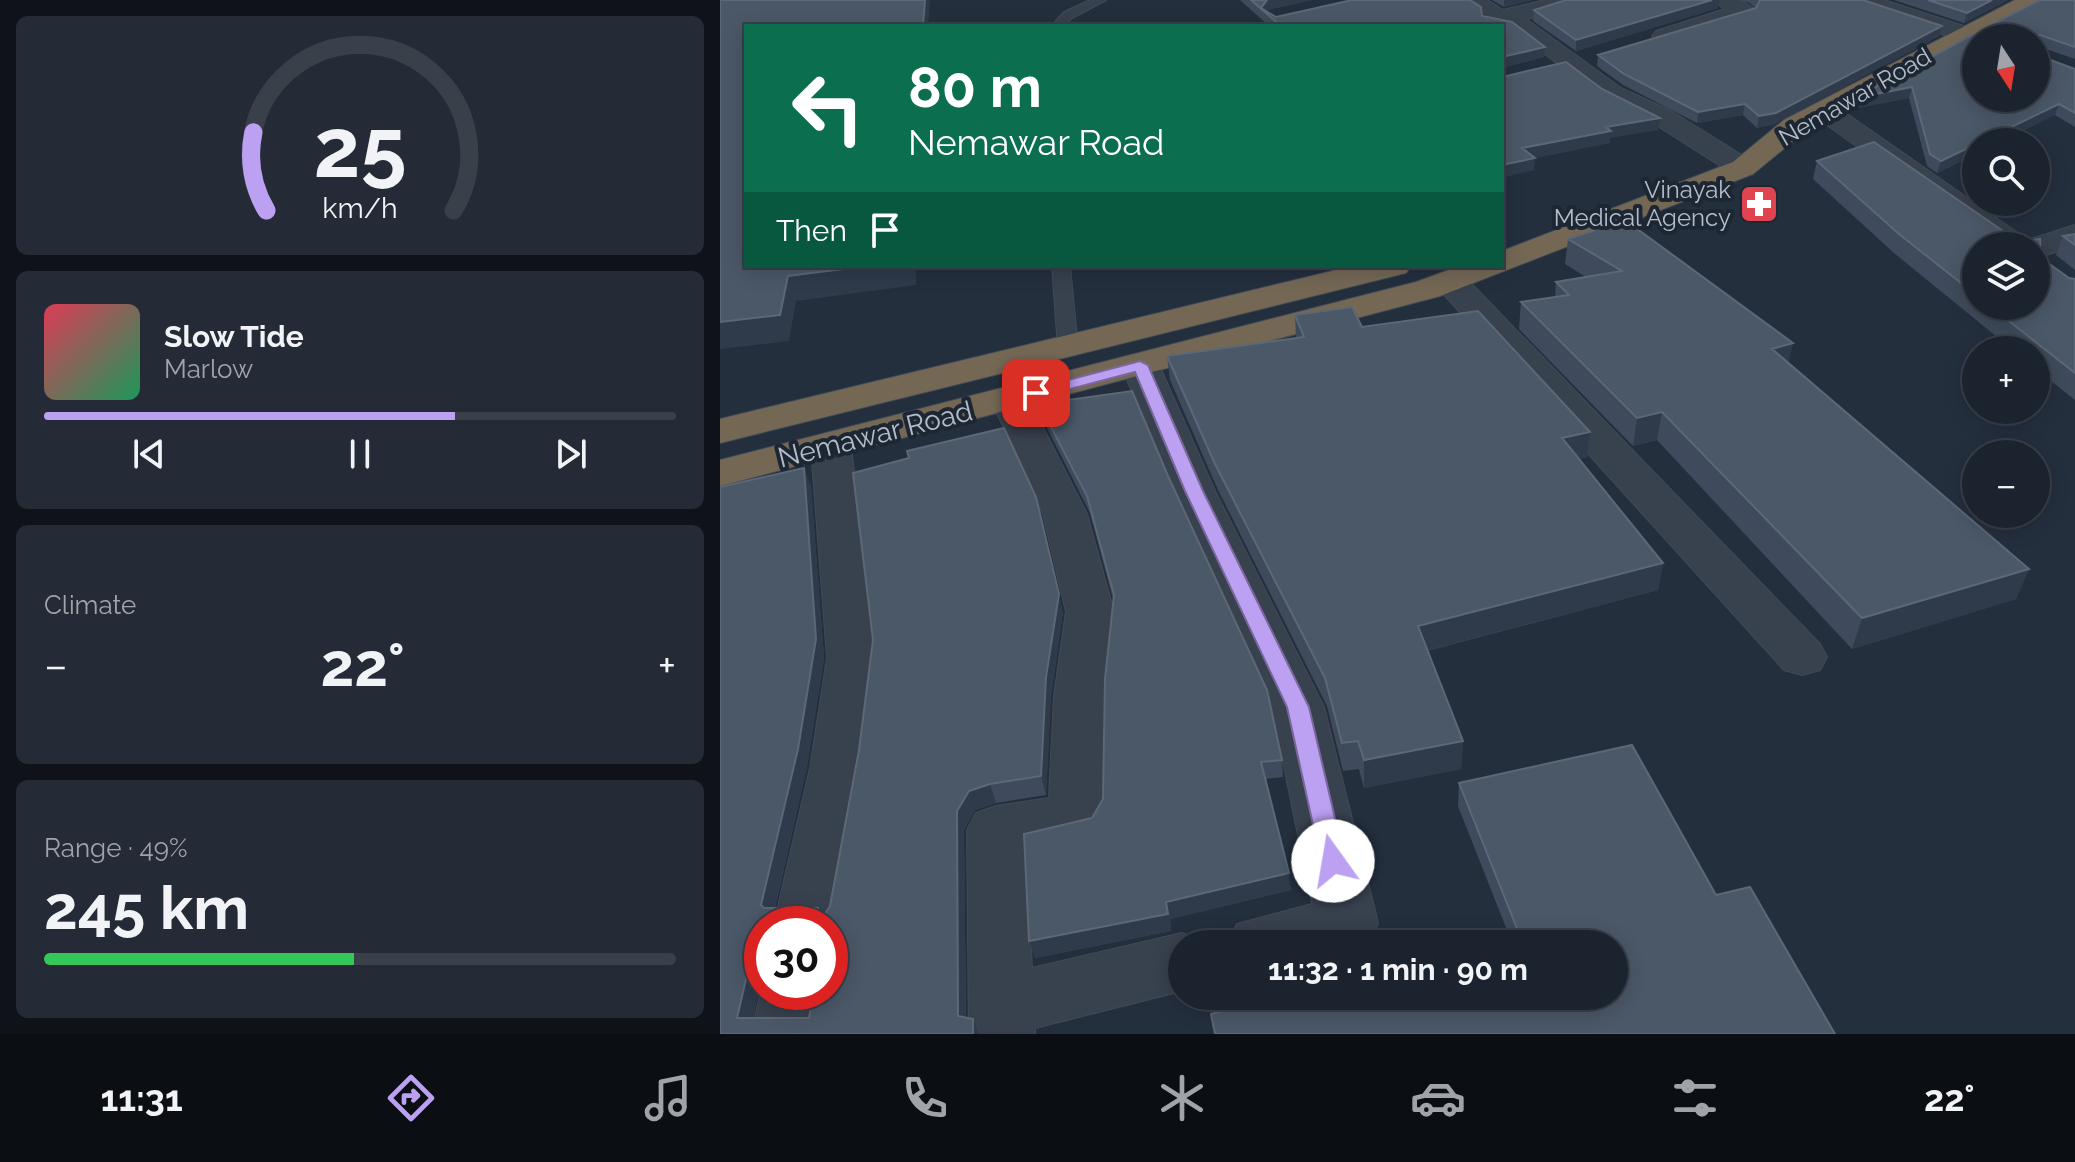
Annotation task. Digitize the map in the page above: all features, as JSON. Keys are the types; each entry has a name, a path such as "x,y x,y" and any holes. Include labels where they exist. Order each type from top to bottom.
{"highway":[{"name":"Nemawar Road","path":"1979,24 2020,0"},
{"name":"Nemawar Road","path":"1504,261 1734,162 1962,34"},
{"name":"Nemawar Road","path":"1504,235 1582,214 1734,162 1809,102 1962,34"},
{"name":"Nemawar Road","path":"720,431 1386,268"},
{"name":"Nemawar Road","path":"720,473 831,447 1451,282 1486,268"}],"street":[{"path":"1499,17 1540,10 1563,0"},
{"path":"1646,42 1745,10 1723,0"},
{"path":"1862,0 1962,34"},
{"path":"1471,12 1521,25 1612,93 1662,117 1734,162"},
{"path":"1544,68 1603,54"},
{"path":"1825,111 1996,232"},
{"path":"2050,255 2075,235"},
{"path":"1451,282 1802,657"},
{"path":"1140,365 1194,491 1298,707 1347,923 1318,930"},
{"path":"1010,400 1065,514 1090,612 1080,696 1076,817 996,830 1002,1020 1168,967"},
{"path":"809,906 837,768 852,658 831,447"},
{"path":"784,1034 789,1010"}],"lane":[{"path":"1059,24 1068,15 1100,0"},
{"path":"1061,268 1068,348"}],"building":[{"path":"720,0 925,0 923,24 744,24 744,268 851,268 788,276 780,315 720,322"},
{"path":"1251,0 1267,0 1261,8 1276,17 1352,0 1470,0 1481,7 1482,16 1512,22 1545,47 1504,57 1504,24 1279,24"},
{"path":"1566,0 1712,0 1576,40 1534,10"},
{"path":"1760,0 1863,0 1942,26 1776,113 1759,116 1745,104 1698,112 1624,74 1598,55 1756,8"},
{"path":"1928,0 1992,0 1967,13"},
{"path":"2039,0 2075,0 2075,47 2050,38 2050,24 1993,24"},
{"path":"1962,40 1962,112 2042,112 2009,128 1962,128 1962,151 1941,161 1930,154 1912,87 1855,98"},
{"path":"2050,60 2075,69 2075,113 2059,104 2050,108"},
{"path":"1566,62 1602,89 1660,118 1606,127 1611,131 1522,148 1535,158 1504,165 1504,77"},
{"path":"1874,142 1962,203 1962,216 1981,216 2004,232 1962,232 1962,284 1899,234 1817,161"},
{"path":"1625,220 1793,343 1772,349 1962,512 1962,528 1981,528 2029,569 1862,618 1662,412 1637,418 1521,302 1569,295 1556,282 1622,271 1568,239"},
{"path":"2075,234 2075,245 2063,236"},
{"path":"2050,264 2075,279 2075,373 2050,353 2050,336 2028,336 2008,320 2050,320"},
{"path":"1352,307 1362,327 1478,311 1590,432 1562,438 1663,563 1418,626 1463,741 1364,760 1358,741 1342,743 1325,678 1215,464 1167,356 1304,337 1295,315"},
{"path":"1132,391 1267,690 1282,760 1261,762 1289,873 1166,902 1168,914 1029,941 1024,834 1092,818 1103,799 1105,679 1114,595 1087,496 1039,404"},
{"path":"1004,428 1036,497 1059,594 1046,677 1041,776 990,784 969,791 957,811 958,1016 973,1019 973,1034 720,1034 720,487 804,468 816,639 798,749 762,906 744,906 744,988 737,1018 809,1018 811,1010 848,1010 848,906 830,906 859,750 873,640 853,473 909,458 907,451"},
{"path":"1632,745 1716,895 1750,887 1835,1034 1215,1034 1211,1014 1226,1010 1628,1010 1628,930 1518,930 1459,783"}],"place":[{"name":"Vinayak Medical Agency","path":"1759,204"}],"route":[{"path":"1036,393 1140,365 1194,491 1298,707 1333,861"}]}
